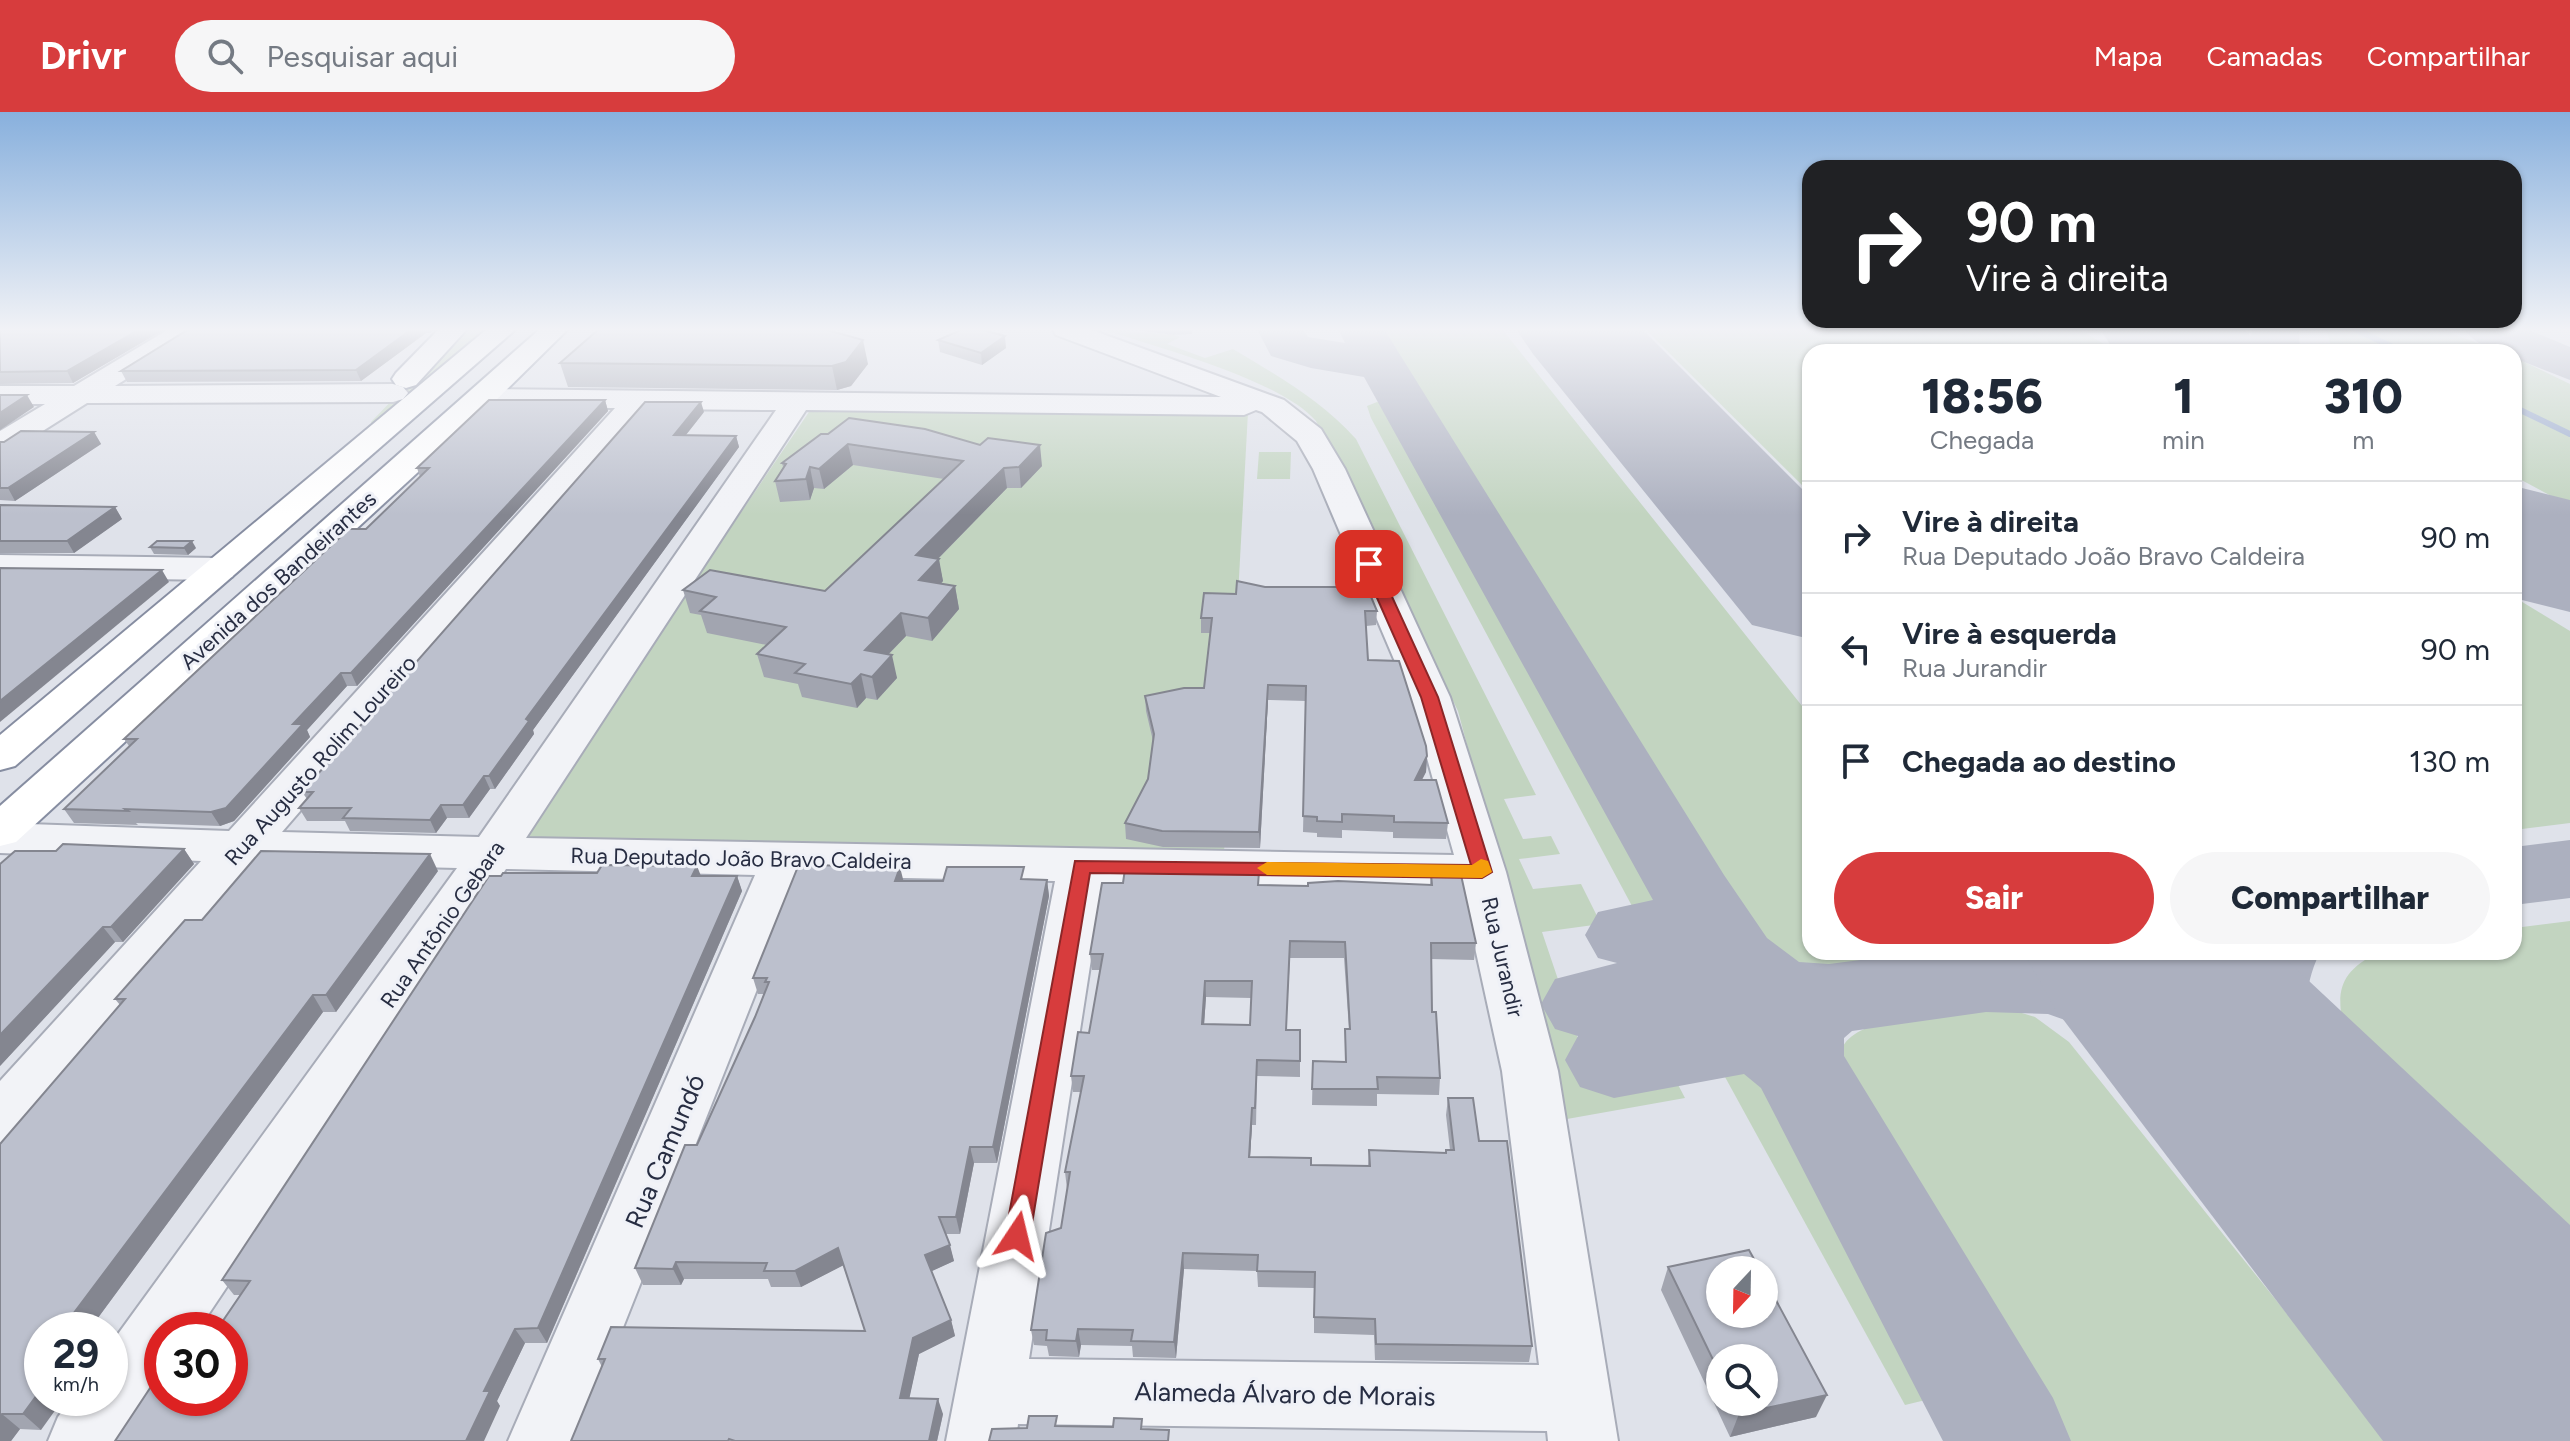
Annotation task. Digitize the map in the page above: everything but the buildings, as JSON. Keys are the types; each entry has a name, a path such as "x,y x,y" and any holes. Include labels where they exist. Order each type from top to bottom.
{"highway":[{"name":"Avenida dos Bandeirantes","path":"0,757 429,391"},
{"name":"Avenida dos Bandeirantes","path":"0,831 490,391"},
{"path":"230,559 262,519 393,393"}],"street":[{"path":"0,444 86,391"},
{"path":"506,391 639,400 1273,406"},
{"name":"Rua Jurandir","path":"1233,391 1273,406 1310,436 1329,469 1365,588 1430,697 1482,872 1530,1071 1581,1420"},
{"path":"0,395 393,393"},
{"name":"Rua Augusto Rolim Loureiro","path":"0,1120 639,400"},
{"name":"Rua Antônio Gebara","path":"83,1441 493,852 796,403"},
{"path":"3,568 230,559"},
{"name":"Rua Deputado João Bravo Caldeira","path":"0,838 785,860 1482,872"},
{"name":"Rua Camundó","path":"543,1441 785,860"},
{"path":"986,1416 1082,866"},
{"name":"Alameda Álvaro de Morais","path":"986,1416 1581,1420"}],"green space":[{"path":"401,391 420,391 384,422 371,428 371,422"},
{"path":"1299,391 1356,439 1536,795 1504,799 1523,839 1551,836 1560,854 1519,859 1533,889 1581,884 1601,924 1542,932 1595,1089 1674,1077 1685,1098 1567,1119 1458,711 1316,421 1275,392"},
{"path":"1416,391 1551,391 1802,706 1802,960 1919,960 1858,972 1806,964 1782,956 1759,943"},
{"path":"1707,391 1802,391 1802,485"},
{"path":"2522,391 2570,391 2570,506 2522,480"},
{"path":"1377,402 1389,405 1396,412 1675,905 1663,920 1640,921 1371,418 1367,406"},
{"path":"809,412 1248,412 1224,853 517,843"},
{"path":"1259,452 1291,452 1290,479 1257,479"},
{"path":"2522,602 2570,631 2570,823 2522,829"},
{"path":"2570,921 2570,1263 2346,1039 2341,1010 2342,987 2354,969 2365,960 2522,960 2522,927"},
{"path":"1676,941 1696,947 1702,961 1687,969 1669,964 1662,949"},
{"path":"1701,995 1727,1003 1734,1011 1730,1025 1712,1028 1693,1019 1689,1004"},
{"path":"1993,1004 2035,1017 2069,1042 2389,1441 2062,1441 1868,1128 1838,1065 1841,1050 1849,1039 1875,1025 1871,1019"},
{"path":"1733,1054 1764,1063 1943,1372 1938,1397 1905,1405 1719,1066 1723,1058"}],"waterway":[{"path":"2522,411 2570,434"}],"taxiway":[{"path":"1397,391 1710,922"},
{"path":"2522,875 2570,869"},
{"path":"1629,935 1710,922"},
{"path":"1710,922 1754,994"},
{"path":"1986,978 2027,960"},
{"path":"2271,960 2262,978 2258,1005 2262,1035 2286,1093 2333,1171"},
{"path":"1736,962 1758,981 1788,995 1829,999"},
{"path":"1829,999 1986,978"},
{"path":"1986,978 2048,980 2103,995 2154,1019 2250,1079"},
{"path":"1588,1004 1712,979 1734,982 1754,994"},
{"path":"1754,994 1796,1061"},
{"path":"1796,1061 1795,1040 1801,1024 1829,999"},
{"path":"1614,1060 1750,1036 1773,1044 1796,1061"},
{"path":"1796,1061 2009,1441"}],"runway":[{"path":"1631,391 1802,581"},
{"path":"2522,537 2570,564"},
{"path":"2143,960 2570,1435"}],"slow traffic":[{"path":"1267,868 1482,872 1481,866"}],"route":[{"path":"1017,1236 1082,866 1482,872 1430,697 1369,564"}]}
